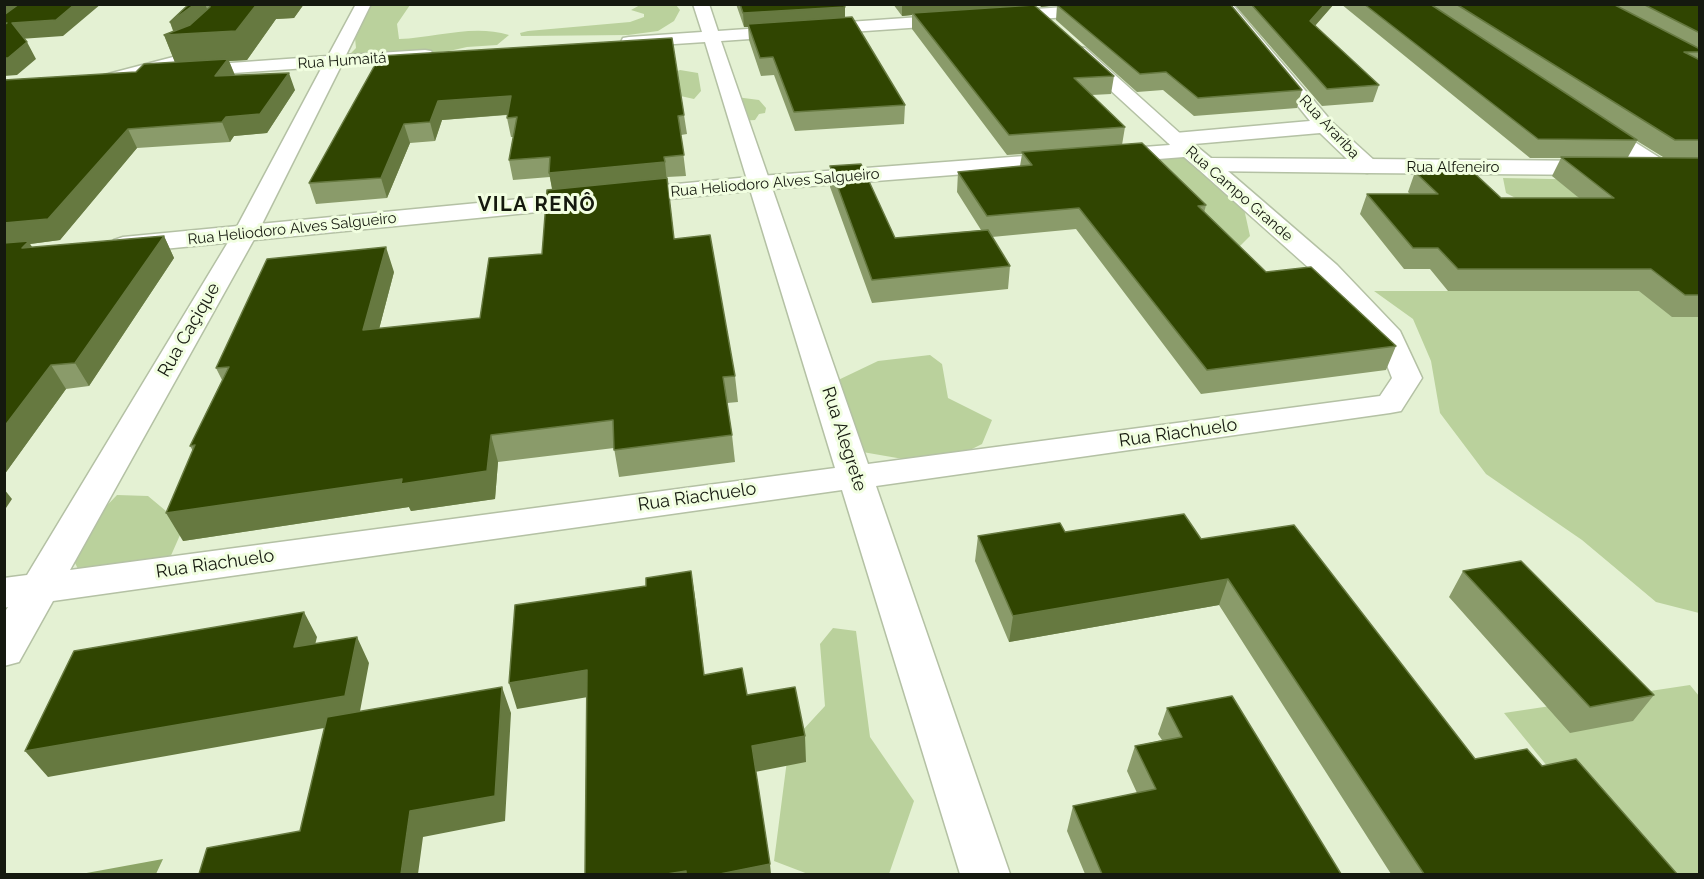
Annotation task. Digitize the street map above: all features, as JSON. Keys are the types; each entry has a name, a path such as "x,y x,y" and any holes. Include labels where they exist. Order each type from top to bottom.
{"street":[{"name":"Rua Caçique","path":"4,650 245,234 337,61 364,4"},
{"name":"Rua Alegrete","path":"701,4 985,874"},
{"path":"617,42 1032,9 1183,4"},
{"name":"Rua Araríba","path":"1223,4 1325,126 1366,166"},
{"name":"Rua Campo Grande","path":"1032,9 1328,271 1390,337 1407,378 1390,405"},
{"name":"Rua Humaitá","path":"102,77 442,54"},
{"name":"Rua Alfeneiro","path":"1190,151 1366,166 1670,168 1580,116"},
{"name":"Rua Heliodoro Alves Salgueiro","path":"96,248 760,183 1190,151 1325,126"},
{"name":"Rua Riachuelo","path":"4,593 1390,405"}],"lane":[{"path":"102,77 181,58 196,50 206,40"}],"shaded area":[{"path":"370,5 410,5 397,24 399,39 468,31 509,35 497,45 449,51 409,55 350,54 356,48 354,28"},
{"path":"640,5 676,5 680,10 674,21 658,31 628,35 521,36 520,33 630,22 644,17 644,14 631,10"},
{"path":"680,70 698,73 701,91 694,99 676,95 666,76"},
{"path":"736,97 759,100 766,108 765,113 759,114 755,120 740,121"},
{"path":"1167,154 1192,158 1241,195 1250,236 1228,258 1145,157"},
{"path":"1503,178 1599,180 1576,191 1579,203 1525,203 1506,193"},
{"path":"1374,291 1699,291 1699,613 1656,602 1582,540 1486,474 1440,413 1431,361 1413,319"},
{"path":"930,355 942,364 948,398 992,420 982,444 952,459 932,464 851,450 834,382 878,361"},
{"path":"117,495 148,496 184,526 169,560 82,577 67,547"},
{"path":"833,628 856,631 870,737 914,801 889,874 808,874 774,861 789,745 825,706 820,644"},
{"path":"1690,685 1699,696 1699,874 1635,874 1504,713"},
{"path":"163,859 156,874 81,874"}],"building":[{"path":"19,4 75,4 56,20 12,23 27,42 8,58 4,58 4,25 7,23 4,23 4,15"},
{"path":"189,4 195,4 170,22"},
{"path":"210,4 257,4 236,31 164,35 190,25 210,7"},
{"path":"740,4 843,4 845,7 743,13"},
{"path":"1230,4 1302,90 1198,98 1166,72 1140,74 1057,5"},
{"path":"1251,4 1325,4 1310,21 1379,85 1327,89"},
{"path":"1364,4 1430,4 1637,140 1538,139"},
{"path":"1456,4 1613,4 1700,49 1700,52 1684,52 1700,60 1700,140 1675,140"},
{"path":"1643,4 1700,4 1700,33"},
{"path":"1034,5 1114,76 1074,78 1125,127 1009,135 913,13"},
{"path":"852,17 905,105 794,112 773,57 760,58 748,24"},
{"path":"672,38 684,115 678,116 684,155 664,157 665,162 549,173 550,157 509,160 517,117 507,118 511,96 438,101 430,122 404,124 381,178 309,183 380,56"},
{"path":"228,59 215,76 289,73 260,114 226,117 222,122 128,129 48,219 4,223 4,80 136,72 144,64"},
{"path":"1142,143 1206,205 1198,206 1266,272 1311,267 1396,346 1207,370 1079,208 987,216 958,172 1032,165 1022,152"},
{"path":"1561,157 1700,158 1700,295 1685,295 1651,269 1458,269 1438,248 1413,248 1367,194 1438,194 1415,172 1473,172 1501,198 1614,198"},
{"path":"861,164 895,238 988,230 1010,266 872,280 830,166"},
{"path":"667,178 674,239 710,235 735,376 723,377 732,435 614,450 613,420 491,435 487,471 401,484 402,479 166,513 195,445 190,446 229,367 216,368 267,259 386,247 363,330 480,318 489,258 542,254 547,190"},
{"path":"164,236 75,363 51,365 4,427 4,243 29,241 22,248"},
{"path":"1184,514 1201,539 1294,525 1475,759 1527,749 1542,766 1576,759 1677,874 1424,874 1228,579 1013,616 978,536 1060,523 1065,532"},
{"path":"1521,561 1654,695 1590,707 1463,571"},
{"path":"691,571 704,675 742,668 747,695 795,687 805,736 752,746 770,864 720,874 686,874 686,871 667,874 585,874 587,670 509,683 515,605 646,586 646,578"},
{"path":"304,612 294,647 357,637 345,696 25,751 74,651"},
{"path":"502,687 495,796 410,811 401,874 199,874 207,848 300,831 327,717"},
{"path":"1232,696 1341,874 1102,874 1073,806 1156,789 1135,746 1182,737 1167,708"}],"district":[{"name":"VILA RENÔ","path":"537,205"}]}
